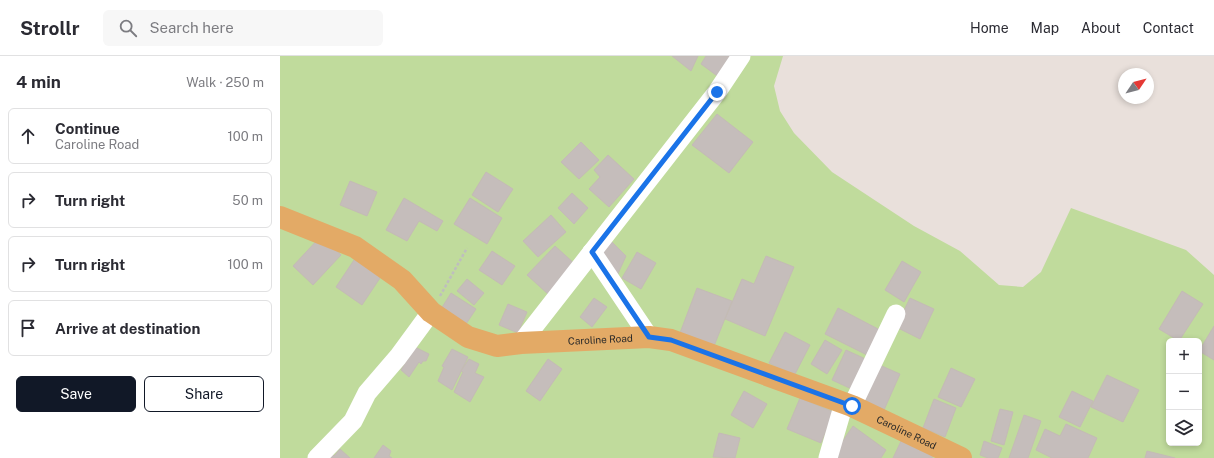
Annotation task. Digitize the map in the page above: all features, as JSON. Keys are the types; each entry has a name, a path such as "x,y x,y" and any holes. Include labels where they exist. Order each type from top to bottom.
{"main road":[{"name":"Caroline Road","path":"280,217 355,246 402,280 431,312 468,337 497,346 521,342 649,337 671,340 848,405 961,458"}],"street":[{"path":"521,342 717,92 741,56"},
{"path":"592,252 649,337"},
{"path":"317,458 353,420 367,393 398,357 431,312"},
{"path":"828,458 848,405 896,314"}],"path":[{"path":"431,312 467,248"}],"green space":[{"path":"280,56 783,56 774,86 780,111 794,133 832,172 914,226 960,251 999,285 1023,287 1041,272 1071,208 1186,250 1214,275 1214,458 280,458"}],"building":[{"path":"672,56 698,56 691,71"},
{"path":"706,56 735,56 720,78 701,64"},
{"path":"717,114 753,142 729,173 692,145"},
{"path":"581,142 599,160 579,179 561,162"},
{"path":"608,155 634,179 609,207 589,189 600,177 594,170"},
{"path":"486,172 513,189 498,212 472,195"},
{"path":"350,181 377,192 367,216 340,205"},
{"path":"572,193 588,208 574,224 558,208"},
{"path":"404,198 443,221 437,231 419,221 407,241 386,230"},
{"path":"470,198 502,218 487,244 454,224"},
{"path":"551,215 566,232 538,257 523,241"},
{"path":"321,236 341,255 313,285 293,266"},
{"path":"609,239 626,256 616,278 600,259"},
{"path":"555,246 576,265 549,295 527,275"},
{"path":"492,251 515,266 502,285 479,270"},
{"path":"637,252 656,263 641,289 622,278"},
{"path":"766,256 794,267 765,336 725,319 742,279 754,284"},
{"path":"356,257 382,275 362,305 336,287"},
{"path":"902,261 921,272 904,302 885,290"},
{"path":"467,279 484,293 474,305 457,291"},
{"path":"697,288 732,301 714,346 680,333"},
{"path":"1182,291 1203,304 1181,338 1174,338 1159,329"},
{"path":"451,293 476,309 466,324 441,309"},
{"path":"594,298 607,307 592,327 580,317"},
{"path":"910,298 934,309 920,339 896,327"},
{"path":"508,304 527,312 518,333 499,325"},
{"path":"838,308 880,330 867,355 825,334"},
{"path":"1214,326 1214,360 1202,353 1202,346"},
{"path":"785,332 810,345 794,376 769,363"},
{"path":"825,340 842,350 827,374 811,364"},
{"path":"415,347 429,354 426,361 423,361 421,364 419,362 409,377 401,370"},
{"path":"452,349 468,357 452,390 438,381 444,367 442,366"},
{"path":"846,350 870,361 856,391 832,380"},
{"path":"469,359 479,364 475,373 484,377 470,402 454,392 463,372 461,371"},
{"path":"548,359 562,369 540,401 526,391"},
{"path":"875,363 900,374 884,410 859,399"},
{"path":"951,368 975,379 961,407 938,397"},
{"path":"1107,375 1139,390 1123,422 1091,407"},
{"path":"744,391 767,404 753,428 731,415"},
{"path":"1072,391 1093,401 1080,427 1059,417"},
{"path":"800,398 834,412 821,443 787,429"},
{"path":"934,399 956,408 945,437 923,428"},
{"path":"1000,409 1013,412 1004,445 991,441"},
{"path":"1024,415 1041,421 1028,458 1009,458"},
{"path":"1066,424 1097,438 1088,458 1052,458 1036,450 1045,429 1060,436"},
{"path":"853,426 886,450 881,458 831,458"},
{"path":"719,433 740,438 735,458 713,457"},
{"path":"902,439 933,454 932,458 893,458"},
{"path":"984,441 1002,448 998,458 988,458 980,455"},
{"path":"383,445 391,451 389,456 392,458 374,458"},
{"path":"340,449 350,458 322,458 329,451 334,456"},
{"path":"1147,451 1175,458 1145,458"}],"route":[{"path":"717,92 592,252 649,337 671,340 852,406"}]}
